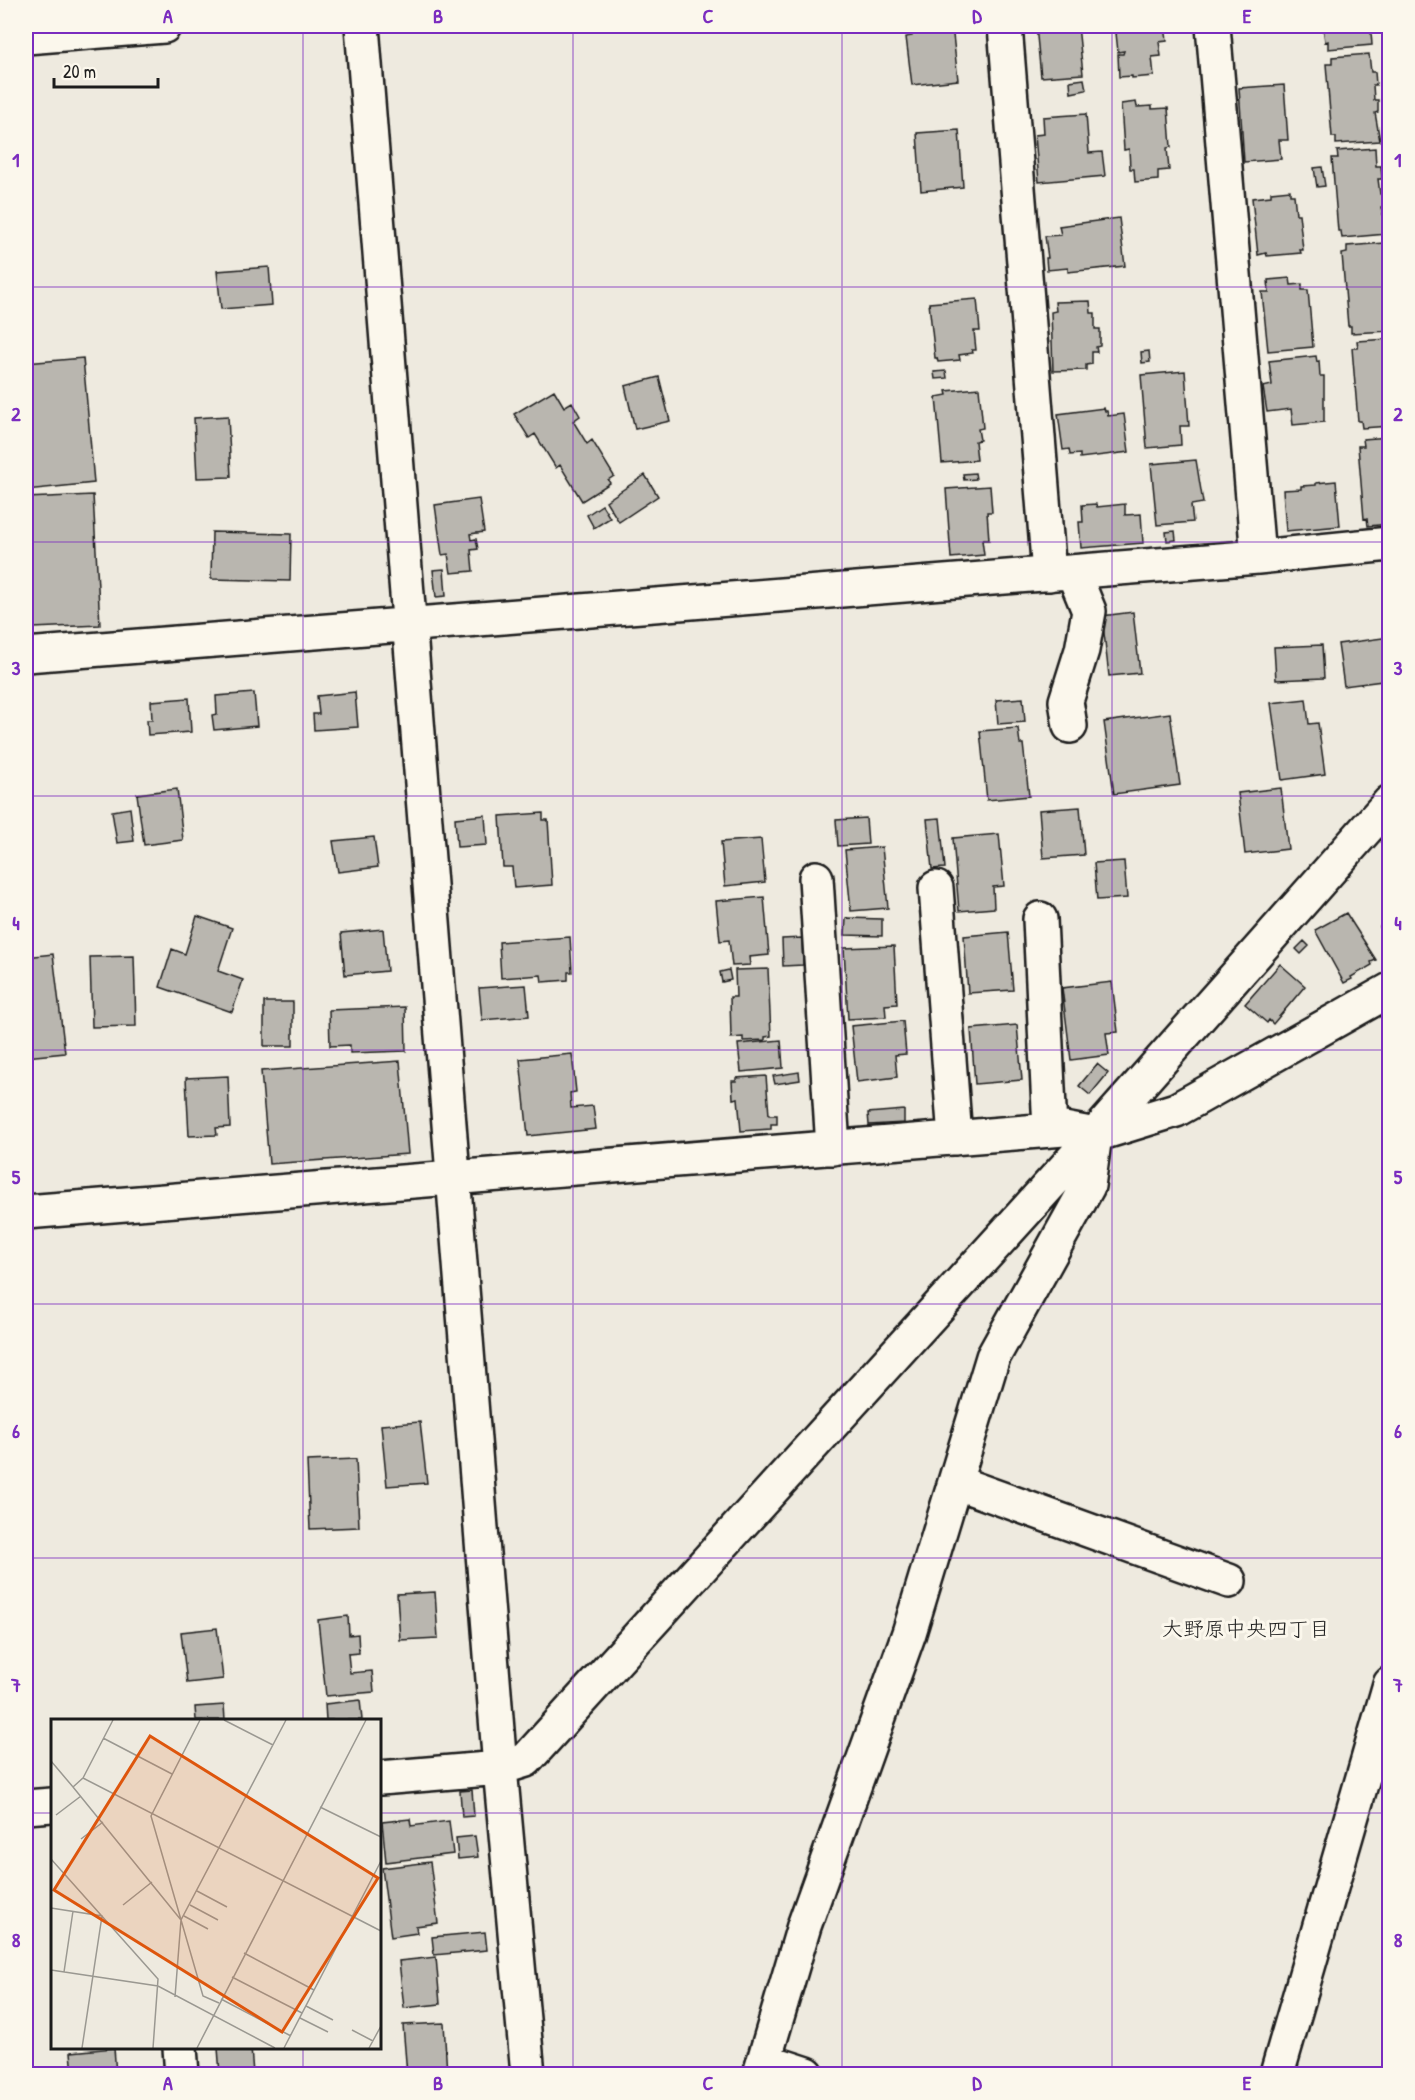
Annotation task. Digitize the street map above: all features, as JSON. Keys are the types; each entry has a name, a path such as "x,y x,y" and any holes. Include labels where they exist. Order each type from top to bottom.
{"street":[{"path":"26,37 164,26"},
{"path":"362,26 500,1768 528,2074"},
{"path":"1005,26 1061,573 1089,610 1082,650 1066,701 1070,726"},
{"path":"1213,26 1258,557"},
{"path":"26,655 1258,557 1389,544"},
{"path":"381,1778 500,1768 526,1760 1095,1136 1389,802"},
{"path":"816,878 833,1148"},
{"path":"936,888 956,1138"},
{"path":"1040,919 1050,1130"},
{"path":"26,1212 1064,1129 1095,1136 1176,1110 1389,990"},
{"path":"807,2074 762,2067 804,1926 909,1633 993,1356 1088,1186 1095,1136"},
{"path":"955,1482 1230,1581"},
{"path":"1277,2074 1389,1684"},
{"path":"26,1807 51,1805"},
{"path":"180,2049 182,2074"}],"building":[{"path":"952,26 958,80 912,85 906,37 912,36 911,27"},
{"path":"1036,26 1078,26 1083,74 1041,77"},
{"path":"1118,26 1165,26 1167,41 1159,42 1161,56 1152,57 1154,76 1119,77 1118,54 1123,54 1124,51 1118,52 1116,33 1119,32"},
{"path":"1323,26 1368,26 1372,45 1328,49"},
{"path":"1369,54 1371,72 1375,72 1374,100 1378,100 1378,112 1375,113 1380,141 1336,144 1336,137 1332,137 1326,64 1332,64 1332,57"},
{"path":"1084,79 1086,90 1071,93 1070,81"},
{"path":"1284,85 1288,140 1279,140 1281,159 1244,162 1239,88"},
{"path":"1136,102 1137,107 1168,108 1171,147 1167,148 1169,170 1158,171 1158,180 1135,182 1134,169 1130,169 1129,149 1124,150 1121,104"},
{"path":"1086,114 1089,153 1102,152 1105,176 1039,182 1035,135 1044,134 1043,117"},
{"path":"959,130 963,187 921,191 917,133"},
{"path":"1375,148 1376,166 1381,166 1382,179 1378,179 1380,194 1383,194 1384,206 1381,207 1386,234 1342,238 1341,231 1338,231 1332,158 1338,158 1337,151"},
{"path":"1322,167 1325,186 1317,187 1314,168"},
{"path":"1290,190 1290,195 1294,195 1296,214 1299,214 1303,250 1300,250 1301,253 1258,255 1252,198 1271,196 1271,192"},
{"path":"1119,218 1125,266 1068,272 1068,268 1047,270 1045,236 1061,235 1059,226"},
{"path":"1385,243 1386,261 1390,261 1390,331 1351,333 1351,326 1348,326 1342,254 1347,253 1347,246"},
{"path":"269,267 272,305 221,309 217,271"},
{"path":"1290,278 1291,285 1302,284 1302,290 1308,290 1313,347 1268,351 1262,292 1269,292 1268,280"},
{"path":"977,299 980,331 974,331 976,350 972,350 973,353 959,355 960,360 938,362 935,358 929,303"},
{"path":"1090,301 1091,313 1095,313 1095,329 1100,329 1100,346 1096,347 1097,352 1092,352 1092,364 1086,365 1086,370 1053,371 1051,312 1056,311 1055,302"},
{"path":"1390,339 1390,426 1362,428 1361,421 1358,421 1352,348 1358,348 1357,341"},
{"path":"1149,351 1150,362 1142,363 1141,352"},
{"path":"1316,356 1317,362 1319,361 1320,376 1324,376 1324,422 1293,425 1291,409 1267,412 1263,387 1272,385 1269,361"},
{"path":"83,358 94,483 26,490 26,363"},
{"path":"946,371 947,378 935,379 934,372"},
{"path":"1185,371 1189,426 1180,426 1181,445 1147,448 1141,375"},
{"path":"659,377 670,421 635,429 625,386"},
{"path":"979,388 983,428 978,429 980,440 975,441 977,460 942,463 936,397 947,395 946,391"},
{"path":"554,390 564,407 572,402 580,416 573,421 587,444 592,440 614,476 608,480 610,483 582,501 560,465 556,468 535,434 529,438 514,414"},
{"path":"1104,408 1108,416 1124,414 1129,452 1080,458 1080,454 1070,455 1069,449 1063,450 1058,414"},
{"path":"228,416 231,477 197,478 194,418"},
{"path":"1390,437 1390,524 1368,526 1367,518 1364,519 1358,446 1364,446 1363,439"},
{"path":"1196,460 1203,503 1191,505 1193,522 1157,525 1151,464"},
{"path":"975,473 976,479 964,480 963,474"},
{"path":"645,475 658,496 619,522 606,501"},
{"path":"1336,481 1340,526 1286,531 1283,490 1301,489 1301,486"},
{"path":"990,486 992,512 987,512 989,540 982,540 984,555 951,558 946,489"},
{"path":"93,495 100,625 33,628 26,498"},
{"path":"479,499 484,532 470,534 471,540 476,539 478,549 471,550 473,571 451,573 448,554 442,555 435,505"},
{"path":"1096,504 1097,507 1125,504 1125,515 1141,514 1143,543 1081,548 1079,522 1083,522 1082,505"},
{"path":"602,505 610,518 594,528 587,515"},
{"path":"1175,531 1176,540 1167,541 1166,532"},
{"path":"212,532 291,534 290,581 211,579"},
{"path":"444,569 446,596 436,597 433,570"},
{"path":"1133,612 1140,673 1109,676 1102,616"},
{"path":"1390,637 1390,680 1344,686 1338,644"},
{"path":"1322,645 1324,678 1276,680 1274,647"},
{"path":"355,692 358,727 314,730 313,714 319,714 317,696"},
{"path":"254,693 257,726 214,730 212,715 217,714 216,696"},
{"path":"189,698 191,732 148,735 147,720 152,720 151,701"},
{"path":"1023,698 1025,722 998,724 996,700"},
{"path":"1306,699 1309,724 1318,723 1325,774 1282,780 1271,703"},
{"path":"1170,713 1180,785 1114,794 1104,722"},
{"path":"1018,728 1020,744 1023,744 1029,796 987,800 980,731"},
{"path":"1281,788 1288,849 1245,854 1238,793"},
{"path":"177,789 183,840 144,845 137,794"},
{"path":"1080,807 1084,855 1043,858 1039,810"},
{"path":"130,808 134,841 117,843 112,811"},
{"path":"543,813 543,820 548,820 552,885 514,888 512,867 503,867 500,816"},
{"path":"485,815 487,845 457,847 455,818"},
{"path":"866,818 868,844 838,846 836,820"},
{"path":"940,818 945,868 932,869 927,819"},
{"path":"999,834 1004,886 993,887 994,908 959,911 953,838"},
{"path":"374,837 378,867 338,872 333,841"},
{"path":"761,839 765,882 725,886 721,842"},
{"path":"882,847 888,908 851,911 845,850"},
{"path":"1124,861 1127,898 1097,900 1094,863"},
{"path":"764,897 769,955 749,957 750,965 732,966 729,940 720,941 716,901"},
{"path":"1346,913 1376,960 1344,983 1315,930"},
{"path":"197,916 232,928 218,971 243,980 232,1012 160,987 172,949 185,954"},
{"path":"846,918 882,919 882,936 845,935"},
{"path":"1390,923 1390,949 1380,927"},
{"path":"383,929 387,971 345,975 341,933"},
{"path":"1008,932 1013,990 968,993 964,936"},
{"path":"570,937 572,972 568,972 568,980 542,982 541,975 501,978 499,942"},
{"path":"802,938 803,965 783,966 782,939"},
{"path":"1304,941 1309,946 1301,954 1296,949"},
{"path":"894,946 897,1004 885,1005 886,1017 848,1019 844,948"},
{"path":"53,954 65,1053 26,1057 26,957"},
{"path":"134,956 136,1026 92,1027 90,957"},
{"path":"1280,964 1305,986 1273,1024 1269,1020 1267,1023 1245,1004"},
{"path":"768,969 771,1036 765,1037 765,1040 743,1041 743,1037 731,1038 730,997 736,997 735,970"},
{"path":"729,970 731,980 722,982 720,972"},
{"path":"1112,982 1118,1032 1106,1033 1109,1055 1071,1060 1062,988"},
{"path":"526,985 529,1016 482,1020 479,988"},
{"path":"264,1002 293,1002 293,1046 264,1046"},
{"path":"405,1007 406,1051 350,1053 350,1045 330,1046 329,1010"},
{"path":"903,1021 906,1054 895,1055 897,1077 857,1082 851,1026"},
{"path":"1017,1025 1022,1080 975,1084 971,1029"},
{"path":"781,1040 783,1068 741,1072 738,1044"},
{"path":"572,1054 576,1092 570,1093 571,1108 593,1106 596,1129 528,1136 520,1059"},
{"path":"400,1061 408,1154 269,1164 261,1071"},
{"path":"1097,1064 1108,1073 1090,1095 1079,1086"},
{"path":"799,1072 800,1080 775,1084 773,1076"},
{"path":"228,1076 230,1127 216,1128 217,1135 189,1136 186,1078"},
{"path":"766,1076 769,1115 777,1115 777,1124 771,1124 771,1129 741,1131 738,1098 733,1099 732,1081 736,1081 736,1078"},
{"path":"904,1110 904,1123 869,1125 868,1113"},
{"path":"420,1422 427,1483 387,1486 381,1425"},
{"path":"356,1459 359,1527 310,1529 307,1461"},
{"path":"435,1592 438,1638 400,1640 397,1594"},
{"path":"348,1616 349,1635 358,1634 359,1653 348,1654 350,1673 372,1671 374,1692 326,1696 318,1620"},
{"path":"217,1628 223,1679 187,1683 181,1632"},
{"path":"360,1700 362,1719 326,1719 325,1704"},
{"path":"224,1705 225,1719 196,1719 195,1707"},
{"path":"472,1790 474,1816 462,1817 460,1791"},
{"path":"410,1819 411,1826 449,1821 453,1854 386,1862 382,1822"},
{"path":"475,1836 478,1857 458,1859 456,1838"},
{"path":"430,1862 438,1923 416,1926 417,1933 391,1937 382,1868"},
{"path":"485,1932 487,1950 434,1955 432,1937"},
{"path":"436,1957 440,2004 404,2008 399,1961"},
{"path":"444,2023 447,2074 407,2074 403,2025"},
{"path":"114,2049 116,2074 73,2074 71,2052"},
{"path":"218,2049 251,2049 253,2074 220,2074"}],"district":[{"name":"大野原中央四丁目","path":"1246,1628"}]}
